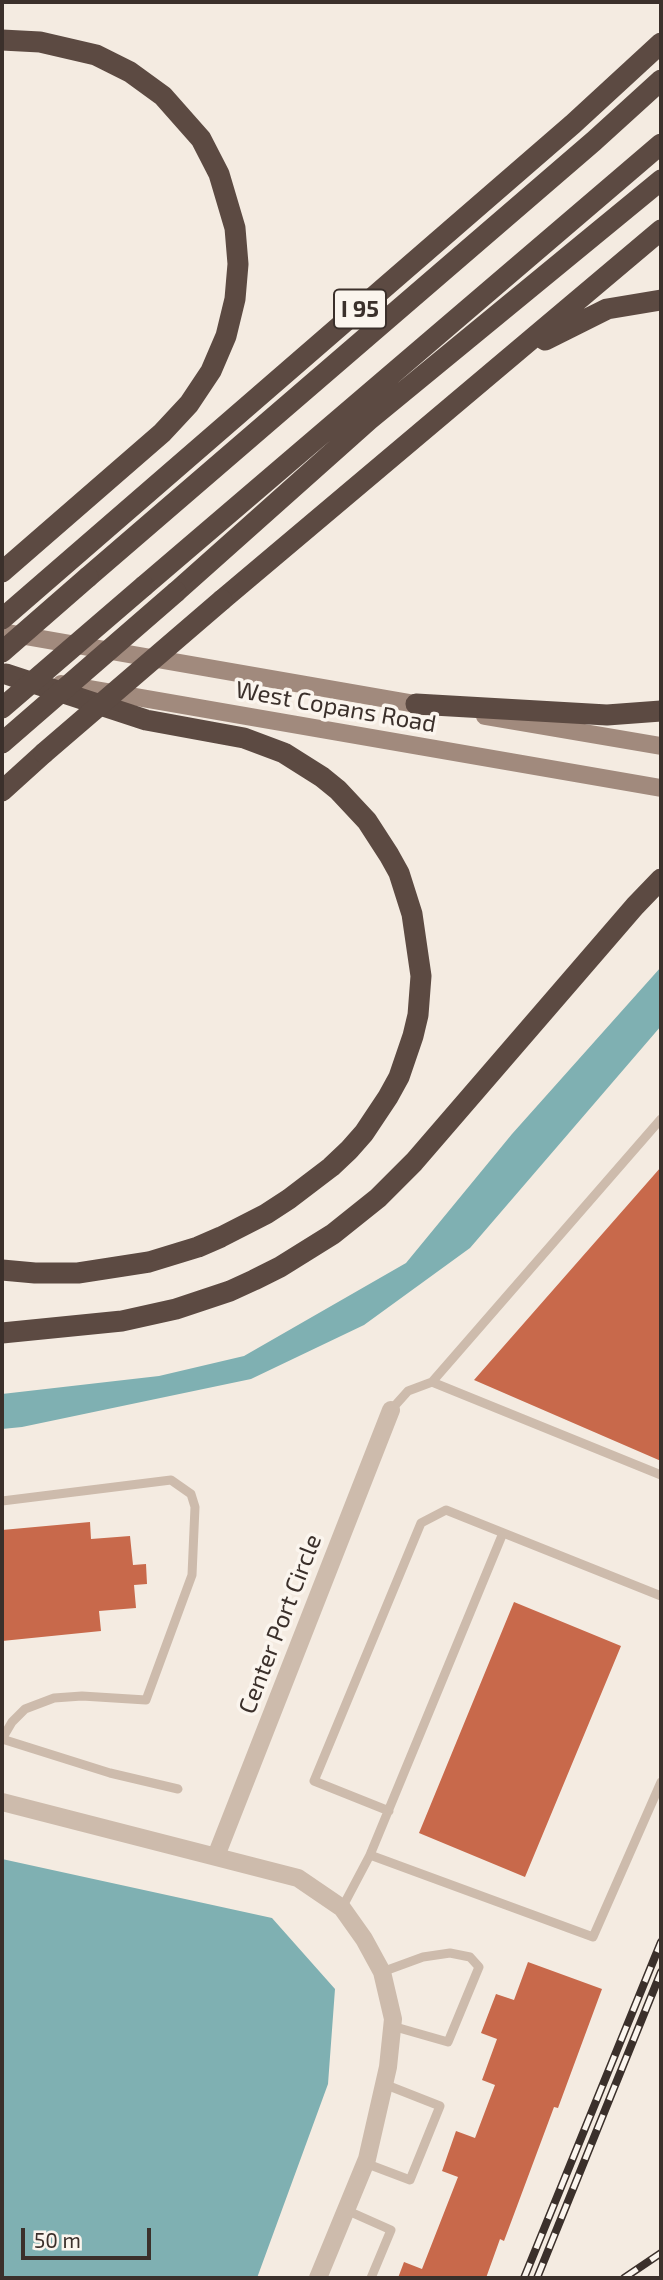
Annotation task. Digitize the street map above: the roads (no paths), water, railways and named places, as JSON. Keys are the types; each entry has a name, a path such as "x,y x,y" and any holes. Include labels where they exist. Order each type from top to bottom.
{"highway":[{"path":"2,40 40,42 78,49 122,68 163,96 189,123 211,155 235,228 238,264 235,299 226,336 211,371 189,404 162,433 7,567"},
{"name":"I 95","path":"2,619 573,124 661,43"},
{"path":"2,652 594,141 661,80"},
{"path":"2,708 661,144"},
{"path":"2,743 369,420 661,180"},
{"path":"2,791 222,600 661,230"},
{"path":"498,368 567,328 607,309 661,300"},
{"path":"2,1270 78,1273 149,1262 221,1237 289,1199 349,1150 365,1133 388,1097 399,1077 413,1036 421,976 412,914 399,873 367,821 322,777 284,753 244,738 146,720 4,674"},
{"path":"416,704 607,715 661,711"},
{"path":"2,1333 122,1321 176,1309 254,1280 333,1234 378,1198 414,1162 661,879"}],"main road":[{"name":"West Copans Road","path":"2,632 661,746"},
{"name":"West Copans Road","path":"4,674 661,788"}],"street":[{"name":"Center Port Circle","path":"216,1856 391,1410"},
{"path":"2,1802 298,1878 342,1908 364,1939 382,1972 393,2020 384,2084 365,2163 318,2278"}],"lane":[{"path":"391,1410 408,1391 432,1382 661,1119"},
{"path":"432,1382 661,1475"},
{"path":"2,1501 171,1480 191,1494 195,1507 192,1575 146,1700 82,1696 54,1698 25,1709 12,1721 2,1739 110,1773 178,1789"},
{"path":"389,1811 314,1781 421,1522 446,1510 661,1597"},
{"path":"342,1908 389,1811 503,1533"},
{"path":"370,1855 593,1937 661,1782"},
{"path":"382,1972 423,1957 450,1953 470,1957 479,1967 448,2042 392,2026"},
{"path":"365,2163 410,2180 440,2106 384,2084"},
{"path":"346,2210 391,2230 371,2278"}],"water":[{"path":"661,967 661,1026 470,1248 364,1325 251,1379 2,1429 2,1394 159,1376 244,1356 406,1263 512,1134"},
{"path":"2,1859 272,1918 335,1989 328,2084 257,2278 2,2278"}],"railway":[{"path":"524,2278 661,1942"},
{"path":"537,2278 661,1972"},
{"path":"624,2278 661,2253"}]}
